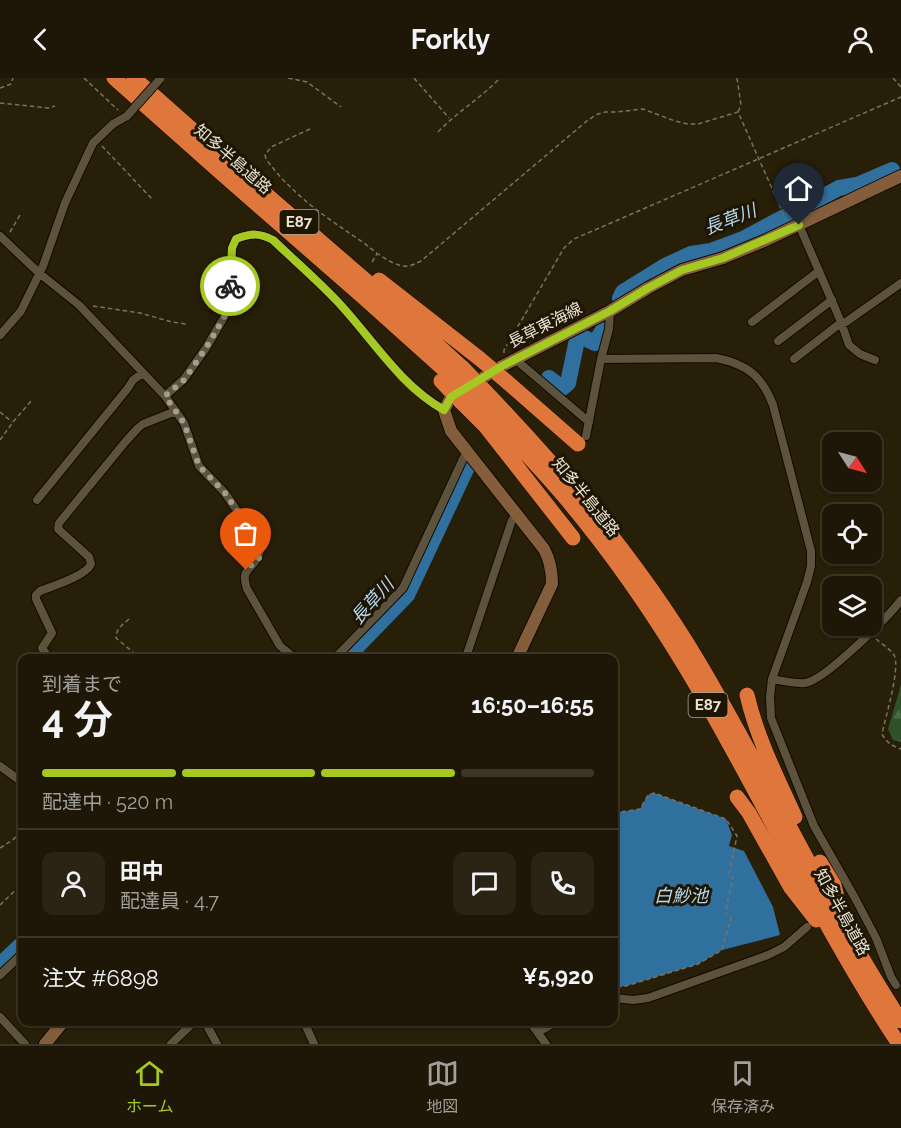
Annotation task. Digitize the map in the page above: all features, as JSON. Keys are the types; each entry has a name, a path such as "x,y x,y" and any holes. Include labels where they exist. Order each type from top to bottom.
{"highway":[{"name":"知多半島道路","path":"114,78 452,375"},
{"name":"知多半島道路","path":"135,78 371,285 563,495 607,551 685,667 713,714 833,936 899,1044"},
{"path":"313,234 349,256 480,359 504,373 582,440"},
{"path":"452,375 473,396 486,427 573,538"},
{"name":"知多半島道路","path":"473,396 541,449 635,566 697,659 873,978 901,1022"},
{"path":"747,695 753,720 772,767 800,828 834,885 845,927"},
{"path":"737,797 749,813 791,888 837,946 863,986"}],"main road":[{"name":"長草東海線","path":"444,410 451,397 504,373 515,359 610,311 682,270 723,258 901,176"},
{"path":"444,410 451,431 548,557 552,584 519,654"},
{"path":"45,1044 60,1026"}],"street":[{"path":"0,335 21,311 49,249 68,194 88,152 96,140 113,124 125,117 161,79"},
{"path":"794,227 819,271 849,345 860,354 875,360"},
{"path":"165,396 184,380 230,307 232,248 236,239 247,235 263,235 273,240 337,301 408,384 444,410"},
{"path":"3,238 39,273 79,304 165,396 176,411 184,423 199,466 225,493 260,545 259,558 246,570 244,581 280,645 290,654"},
{"path":"752,322 819,271"},
{"path":"794,359 901,283"},
{"path":"778,341 832,300"},
{"path":"582,440 589,422 609,328 610,311"},
{"path":"601,359 716,358 742,366 756,376 767,389 811,550 811,567 807,582 772,680 771,718 814,826 876,938 896,985"},
{"path":"515,359 589,422"},
{"path":"37,500 133,380 143,373"},
{"path":"46,654 42,648 52,633 36,595 40,591 78,576 89,569 91,564 89,557 58,529 59,523 138,428 176,411"},
{"path":"339,654 403,588 468,452"},
{"path":"467,654 512,520 517,515"},
{"path":"882,622 901,600"},
{"path":"772,680 807,683 836,664 866,636"},
{"path":"0,766 18,779"},
{"path":"846,903 855,898"},
{"path":"618,998 648,998 768,956 784,947 807,927"},
{"path":"0,975 18,958"},
{"path":"0,1017 25,1044"},
{"path":"171,1044 190,1026"},
{"path":"207,1026 217,1044"},
{"path":"306,1026 314,1044"},
{"path":"533,1026 546,1044"},
{"path":"537,1032 548,1026"}],"path":[{"path":"0,88 10,84 13,78"},
{"path":"84,78 125,117"},
{"path":"288,78 307,82 341,106"},
{"path":"414,78 450,119"},
{"path":"438,132 450,119 469,107 500,78"},
{"path":"310,129 271,147 265,155 266,159 302,200 378,253 406,267 421,261 598,114 643,110 675,121 698,124 740,111 737,78"},
{"path":"893,78 901,87"},
{"path":"504,373 504,350 564,248 574,239 901,97"},
{"path":"0,103 48,108 55,106"},
{"path":"738,112 758,159 794,227"},
{"path":"96,140 153,200"},
{"path":"3,238 20,215"},
{"path":"372,262 378,253"},
{"path":"79,304 186,324"},
{"path":"0,440 32,400"},
{"path":"0,412 13,422"},
{"path":"129,619 118,629 116,638 135,654"},
{"path":"873,636 890,650 897,660 898,666 882,734 889,744 901,749"},
{"path":"618,812 640,809 648,795 654,793 726,819 737,836 729,874 734,878 725,913 731,917 722,950 698,964 626,987 618,987"},
{"path":"0,848 14,839 18,833"},
{"path":"0,905 18,888"}],"green space":[{"path":"901,685 901,742 893,740 888,729"}],"water":[{"name":"白魦池","path":"654,793 726,819 732,835 729,846 744,851 773,907 780,935 722,950 698,964 618,987 618,812 640,809 648,795"}],"waterway":[{"name":"長草川","path":"620,298 623,292 665,266 691,254 711,251 743,239 839,188 857,185 892,170"},
{"name":"長草川","path":"549,378 562,388 568,383 578,335 595,343 603,330"},
{"name":"長草川","path":"350,654 407,595 467,467"},
{"name":"長草川","path":"0,965 18,948"}],"way so far":[{"path":"230,286 230,307 206,348 184,380 165,396 184,423 199,466 225,493 260,545 259,558 246,570"}],"route":[{"path":"230,286 232,248 236,239 247,235 263,235 273,240 337,301 408,384 444,410 451,397 502,366 610,311 682,270 723,258 799,225"}]}
